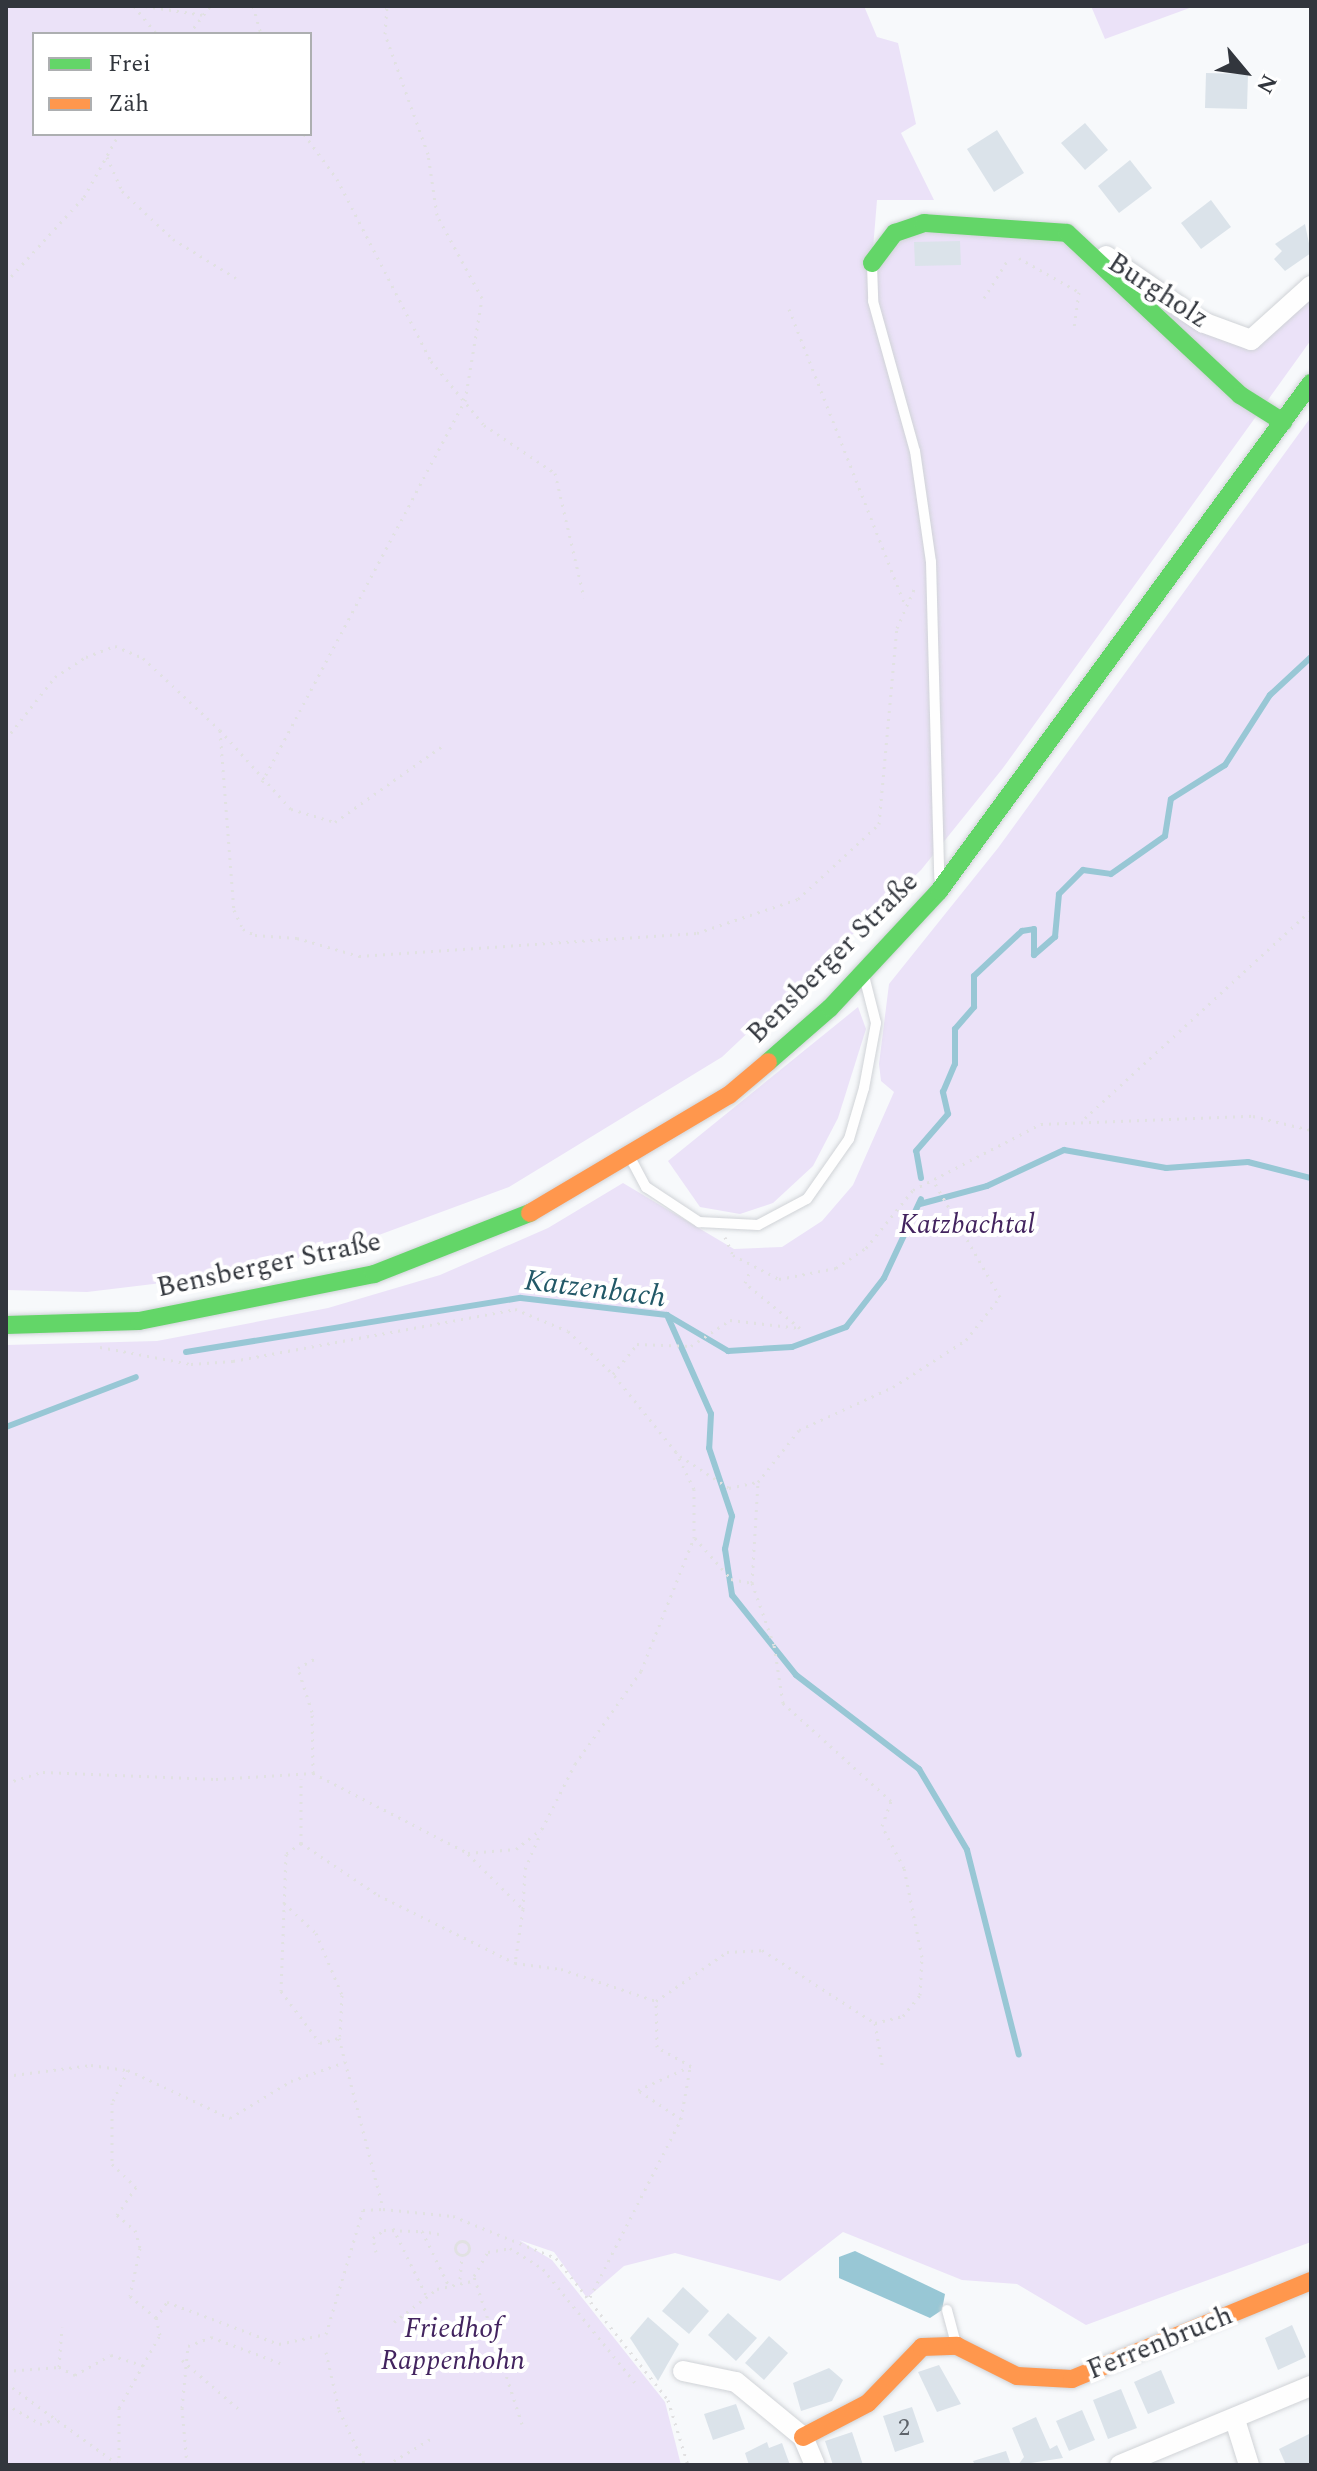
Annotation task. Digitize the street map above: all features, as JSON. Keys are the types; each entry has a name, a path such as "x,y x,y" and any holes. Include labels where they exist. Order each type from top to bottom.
{"main road":[{"name":"Burgholz","path":"872,263 895,233 924,223 1037,226 1082,241 1126,293 1240,395 1283,422"},
{"name":"Bensberger Straße","path":"6,1325 70,1326 293,1295 374,1274 460,1246 632,1161 763,1069 864,974 939,891 1311,383"},
{"name":"Ferrenbruch","path":"957,2346 1017,2376 1072,2379 1311,2281"},
{"path":"803,2437 868,2403 922,2347 957,2346"}],"street":[{"name":"Burgholz","path":"1082,241 1202,322 1251,340 1311,286"},
{"path":"683,2371 736,2382 803,2437 815,2465"},
{"path":"1120,2465 1311,2386"},
{"path":"1235,2420 1249,2465"}],"lane":[{"path":"872,263 873,301 915,451 931,562 939,891"},
{"path":"632,1161 646,1187 699,1222 723,1226 758,1225 807,1199 849,1139 876,1023 864,974"},
{"path":"947,2310 957,2346"}],"path":[{"path":"134,6 155,32"},
{"path":"145,6 204,15"},
{"path":"191,32 210,6"},
{"path":"253,6 260,32"},
{"path":"262,782 465,401 482,298 437,215 428,154 385,34 387,6"},
{"path":"6,282 76,206 118,136"},
{"path":"305,136 337,179 431,361 484,425 555,473 584,598"},
{"path":"107,157 122,191 173,239 236,278"},
{"path":"984,298 1009,258"},
{"path":"1019,258 1079,292 1074,327"},
{"path":"789,309 904,603"},
{"path":"220,730 234,910 243,929 255,935 359,956 697,933 798,899 879,824 904,603 931,562"},
{"path":"6,739 55,677 115,646 143,658 220,730 262,782 291,809 335,822 374,801 445,744"},
{"path":"1085,1118 1311,910"},
{"path":"723,1226 733,1255 751,1268 779,1279 836,1268 866,1248 913,1190 1041,1124 1085,1118 1253,1116 1311,1130"},
{"path":"656,2001 727,1952 762,1950 875,2023 903,2016 920,1995 922,1957 904,1868 882,1826 891,1801 783,1703 774,1645 752,1583 758,1482 799,1430 893,1387 954,1348 1000,1297 933,1180"},
{"path":"613,1374 637,1344 691,1346 730,1320 803,1326 745,1283 751,1268"},
{"path":"70,1326 106,1351 191,1364 346,1345 515,1309 568,1331 613,1374 676,1452 694,1489 694,1538 641,1671 575,1764 525,1869 515,1963"},
{"path":"676,1452 729,1488 758,1482"},
{"path":"694,1538 731,1579 752,1583"},
{"path":"313,1773 312,1712 298,1668 318,1657"},
{"path":"6,1783 43,1772 301,1777 313,1773 468,1853 523,1909"},
{"path":"301,1777 301,1843"},
{"path":"468,1853 500,1854 542,1829"},
{"path":"301,1843 378,1895 515,1963 561,1969 656,2001"},
{"path":"301,1843 286,1854 281,1991 320,2043 339,2038"},
{"path":"284,1903 316,1933 342,1995 339,2038 383,2209"},
{"path":"656,2001 657,2047 691,2066"},
{"path":"875,2023 883,2070"},
{"path":"6,2076 91,2065 128,2070 230,2118 291,2081 346,2062"},
{"path":"681,2119 638,2090 691,2066"},
{"path":"590,2297 681,2119 691,2066"},
{"path":"6,2383 119,2465 119,2408 160,2335 156,2318 130,2296 128,2275 140,2248 135,2230 117,2215 136,2187 112,2164 112,2103 128,2070"},
{"path":"156,2318 167,2302 279,2344 326,2334 363,2210 453,2216 513,2235 556,2258 590,2297 668,2400 688,2465"},
{"path":"393,2228 427,2297"},
{"path":"376,2252 376,2234 393,2228 439,2234"},
{"path":"422,2231 448,2284"},
{"path":"522,2424 475,2280 488,2252 510,2248 524,2256 583,2310 637,2385"},
{"path":"460,2279 462,2256"},
{"path":"394,2322 448,2284 460,2279 475,2280"},
{"path":"59,2367 62,2327"},
{"path":"187,2465 182,2360 188,2346 211,2337 280,2363"},
{"path":"326,2352 343,2422 365,2465"},
{"path":"6,2371 59,2367 75,2375 111,2355 144,2366"},
{"path":"182,2360 240,2410"},
{"path":"6,2404 40,2424 57,2419"},
{"path":"387,2465 432,2438"}],"green space":[{"path":"6,6 864,6 877,37 898,43 916,124 901,133 934,200 877,200 872,261 895,233 1037,226 1251,340 1311,286 1311,340 1003,768 921,870 722,1057 509,1187 349,1246 228,1275 87,1292 6,1290"},
{"path":"1091,6 1195,6 1105,39"},
{"path":"1311,417 1311,2242 1086,2325 1017,2284 962,2280 843,2232 780,2281 675,2253 624,2266 587,2298 554,2252 519,2240 552,2260 665,2402 681,2465 6,2465 6,1345 157,1341 328,1308 440,1275 548,1228 623,1183 734,1249 782,1247 822,1221 853,1185 894,1092 881,1081 879,1064 889,984 998,848"},
{"path":"858,1007 866,1029 838,1118 813,1166 773,1203 740,1214 700,1207 668,1161"}],"water":[{"path":"855,2251 945,2294 942,2310 930,2318 839,2278 839,2257"}],"building":[{"path":"1206,73 1248,74 1247,109 1205,108"},
{"path":"1085,123 1108,150 1085,170 1061,143"},
{"path":"997,130 1024,173 994,192 967,149"},
{"path":"1130,160 1152,188 1119,213 1098,186"},
{"path":"1211,200 1231,227 1201,249 1181,223"},
{"path":"1305,224 1311,253 1285,271 1274,259 1282,251 1275,244"},
{"path":"960,241 961,265 915,266 914,242"},
{"path":"683,2287 709,2311 689,2334 662,2311"},
{"path":"728,2313 757,2338 736,2361 708,2335"},
{"path":"648,2317 679,2344 658,2381 630,2338"},
{"path":"1292,2325 1306,2357 1278,2370 1265,2338"},
{"path":"769,2336 788,2353 764,2380 745,2363"},
{"path":"939,2365 961,2404 937,2412 918,2372"},
{"path":"829,2368 843,2380 832,2401 801,2411 793,2383"},
{"path":"1161,2370 1175,2403 1148,2414 1134,2382"},
{"path":"1121,2389 1137,2428 1108,2439 1093,2400"},
{"path":"736,2404 745,2429 713,2440 704,2414"},
{"path":"912,2407 924,2442 895,2452 883,2416"},
{"path":"1082,2410 1095,2440 1069,2451 1056,2421"},
{"path":"1036,2417 1050,2449 1057,2445 1063,2458 1018,2465 1024,2457 1012,2428"},
{"path":"852,2432 863,2465 833,2465 825,2441"},
{"path":"1309,2434 1311,2465 1286,2465 1279,2449"},
{"path":"767,2442 769,2448 782,2443 790,2465 749,2465 745,2453"},
{"path":"1006,2451 1011,2465 975,2465 973,2461"}],"waterway":[{"name":"Katzenbach","path":"921,1178 916,1151 948,1114 943,1092 955,1064 955,1029 974,1007 974,976 1022,931 1034,929 1034,955 1055,937 1059,894 1083,870 1111,874 1165,836 1171,799 1225,765 1270,695 1311,657"},
{"name":"Katzenbach","path":"920,1204 987,1186 1064,1150 1166,1168 1248,1162 1311,1178"},
{"name":"Katzenbach","path":"186,1352 521,1298 667,1315 728,1351 792,1347 846,1327 884,1278 921,1199"},
{"path":"667,1315 711,1414 709,1448 732,1516 725,1549 732,1595 796,1675 919,1769 967,1850 1019,2055"},
{"name":"Katzenbach","path":"6,1427 136,1377"}],"traffic: fast":[{"path":"872,263 895,233 924,223 1067,233 1240,395 1283,422"},
{"path":"768,1062 830,1008 939,891 1311,383"},
{"path":"6,1325 139,1321 374,1274 530,1213"}],"traffic: slow":[{"path":"530,1213 729,1095 768,1062"},
{"path":"803,2437 868,2403 922,2347 957,2346 1017,2376 1072,2379 1311,2281"}],"park label":[{"name":"Katzbachtal","path":"967,1225"},
{"name":"Friedhof Rappenhohn","path":"453,2345"}]}
